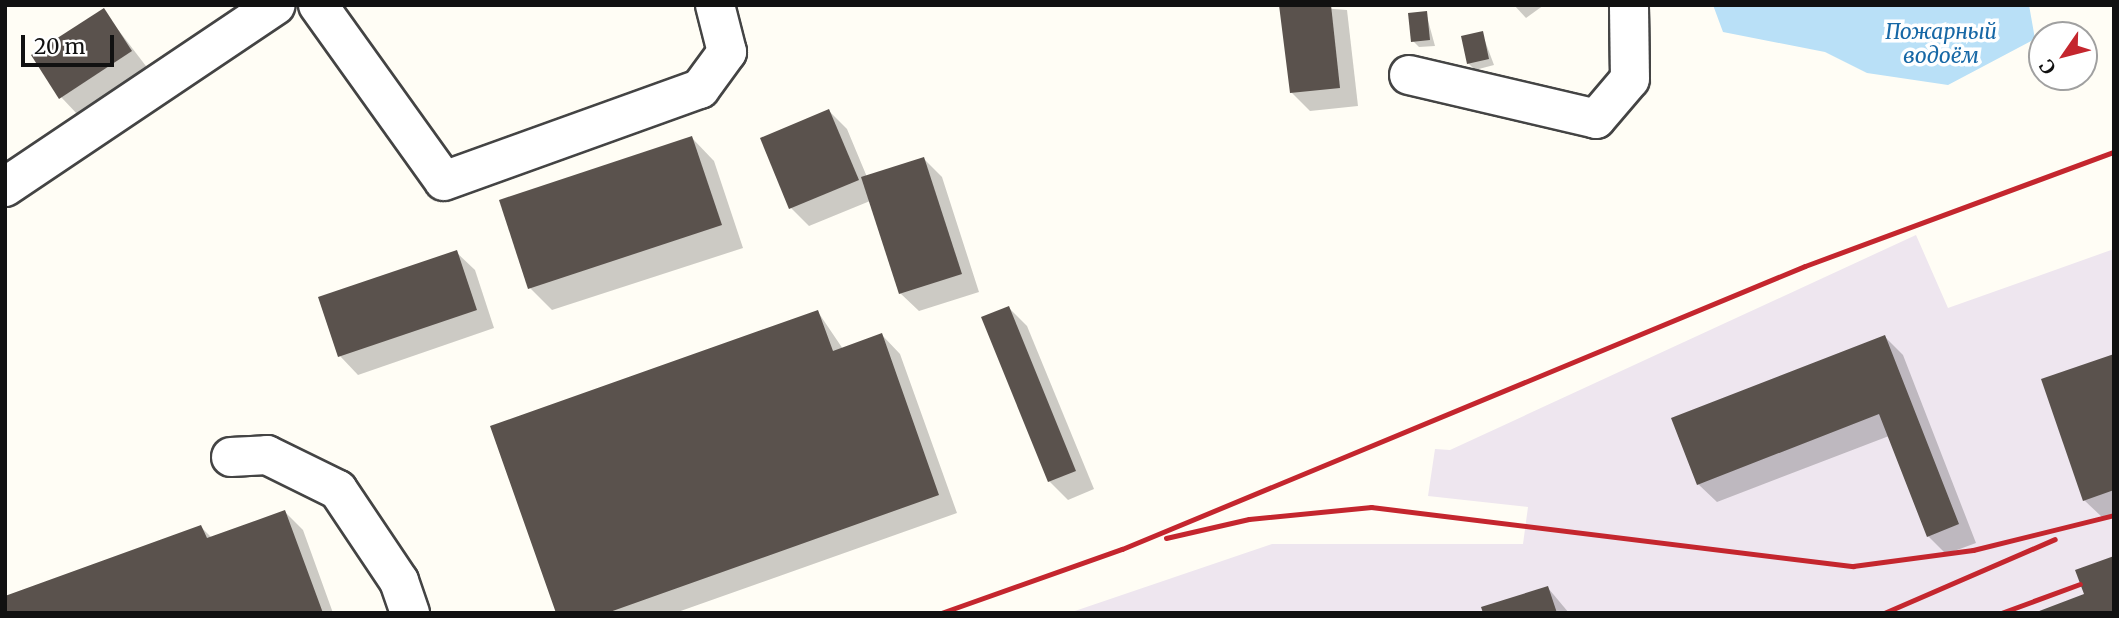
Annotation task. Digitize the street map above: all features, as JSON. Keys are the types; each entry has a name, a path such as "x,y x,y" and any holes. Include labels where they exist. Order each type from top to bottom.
{"street":[{"path":"5,187 276,5"},
{"path":"318,5 444,180 700,89 727,52 715,5"},
{"path":"1409,75 1596,119 1630,79 1629,5"},
{"path":"231,457 267,455 338,490 399,581 410,613"}],"shaded area":[{"path":"1916,235 1948,308 2114,249 2114,613 1069,613 1272,544 1523,544 1528,507 1428,496 1435,449 1450,450"}],"water":[{"name":"Пожарный водоём","path":"1713,5 2029,5 2032,21 2028,21 2028,43 1948,85 1867,73 1825,52 1723,32"}],"building":[{"path":"1279,5 1331,5 1340,88 1290,93"},
{"path":"104,8 132,51 59,99 31,55"},
{"path":"1427,11 1430,40 1411,42 1408,13"},
{"path":"1483,31 1489,59 1467,64 1461,36"},
{"path":"829,109 859,180 789,209 760,138"},
{"path":"692,136 722,225 528,289 499,200"},
{"path":"924,157 962,274 899,294 861,177"},
{"path":"457,250 477,310 338,357 318,297"},
{"path":"1009,306 1076,471 1048,482 981,317"},
{"path":"818,310 833,351 882,333 939,495 607,613 556,613 490,426"},
{"path":"1885,335 1959,524 1927,537 1879,414 1697,485 1671,418"},
{"path":"2114,354 2114,490 2083,501 2041,379"},
{"path":"285,510 323,613 5,613 5,596 201,525 207,538"},
{"path":"2114,556 2114,613 2034,613 2084,594 2075,570"},
{"path":"1548,586 1557,613 1483,613 1481,607"}],"railway":[{"path":"941,613 1122,549 1805,266 2114,152"},
{"path":"1166,538 1249,519 1371,507 1853,566 1973,550 2114,515"},
{"path":"1884,613 2055,539"},
{"path":"2001,613 2080,584"}]}
